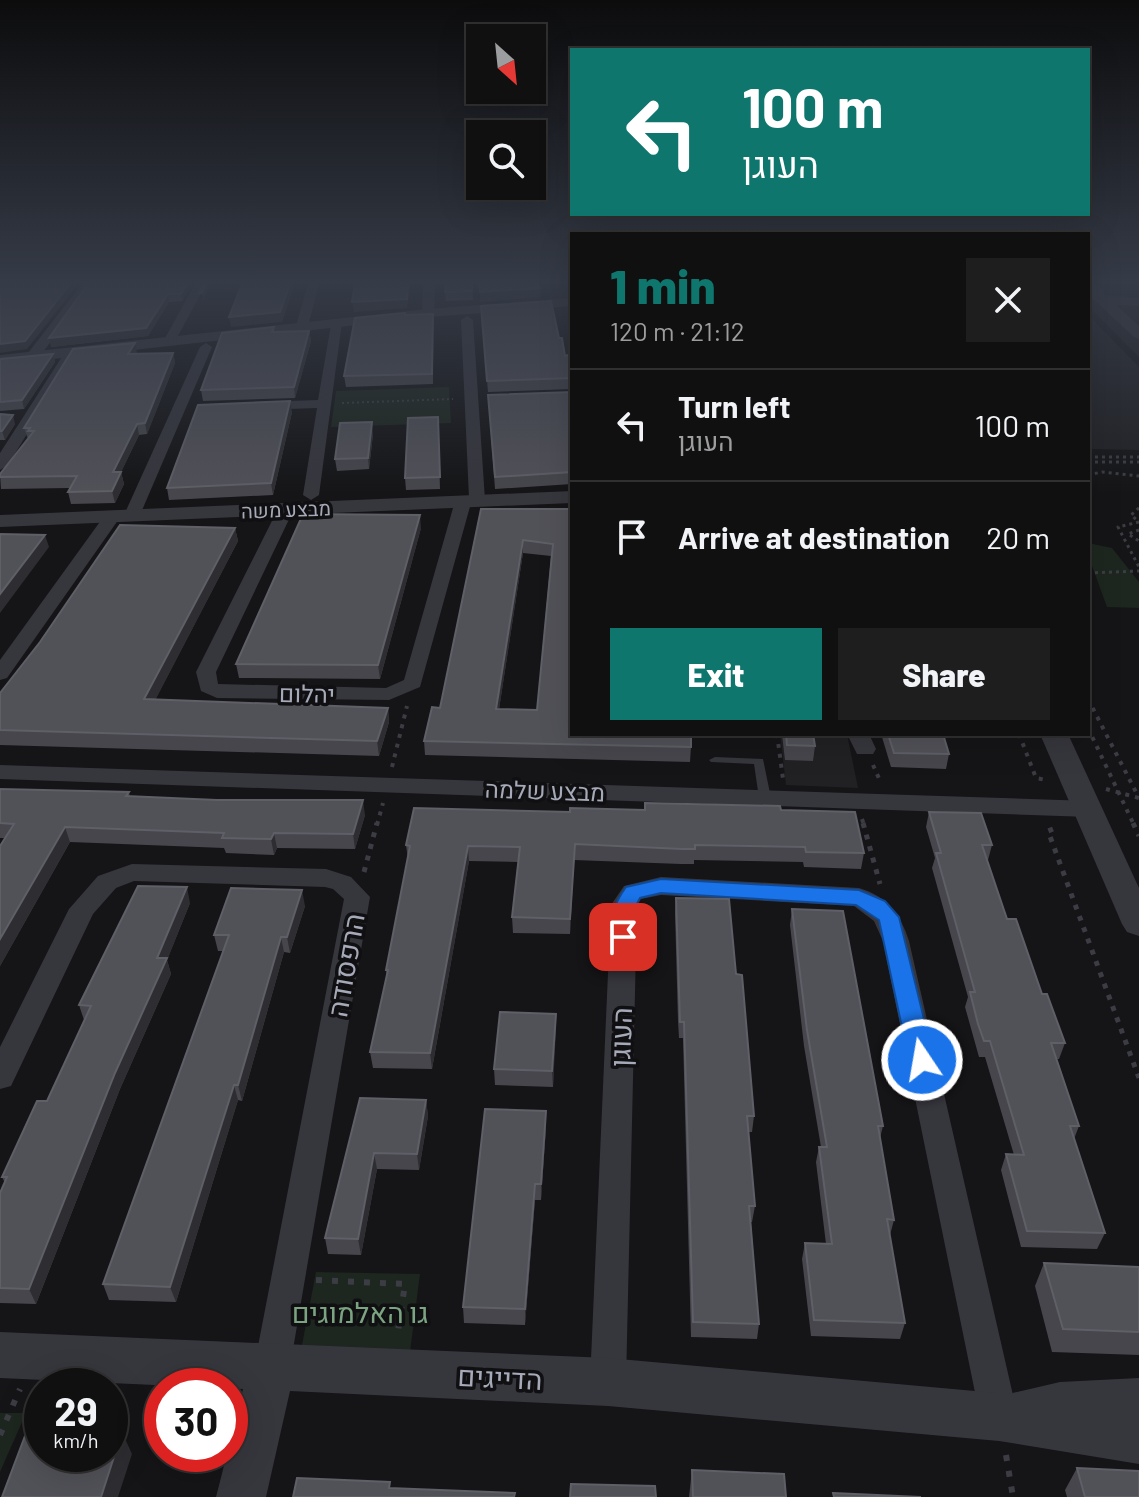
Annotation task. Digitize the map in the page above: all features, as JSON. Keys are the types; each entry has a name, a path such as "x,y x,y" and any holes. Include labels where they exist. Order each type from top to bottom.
{"street":[{"path":"0,360 53,354"},
{"path":"0,465 23,416 70,354"},
{"path":"0,674 122,516 186,410 204,354"},
{"path":"311,495 331,354"},
{"path":"413,683 470,501 479,399 472,354"},
{"path":"251,407 323,404"},
{"name":"מבצע משה","path":"0,521 570,497"},
{"name":"יהלום","path":"286,509 206,672 208,687 217,692 389,694 413,683"},
{"path":"1055,736 1139,924"},
{"name":"מבצע שלמה","path":"0,772 857,800 1092,815"},
{"name":"הרפסודה","path":"0,1077 82,909 107,882 132,872 326,878 342,883 357,897 272,1367"},
{"name":"העוגן","path":"608,1382 624,905 633,892 661,886 859,897 877,906 889,917"},
{"path":"889,917 999,1417"},
{"name":"הדייגים","path":"17,1356 608,1382 999,1417 1139,1440"},
{"path":"241,1497 272,1367"},
{"name":"הדייגים","path":"999,1417 1060,1406 1139,1402"}],"lane":[{"path":"715,760 759,761 775,798"}],"path":[{"path":"323,404 479,399"},
{"path":"1090,458 1139,460"},
{"path":"1090,459 1102,472"},
{"path":"1095,462 1139,460"},
{"path":"1090,475 1102,472 1139,476"},
{"path":"1139,508 1131,515 1139,522"},
{"path":"1090,573 1139,569 1118,527 1139,522"},
{"path":"1139,530 1128,534 1139,541"},
{"path":"357,897 413,683"},
{"path":"1090,703 1139,798"},
{"path":"1090,732 1139,836"},
{"path":"775,798 777,736"},
{"path":"862,741 889,802"},
{"path":"857,800 889,917"},
{"path":"1092,815 1048,831 1139,1078"},
{"path":"288,1279 405,1284 392,1372"},
{"path":"0,1435 17,1356"}],"shaded area":[{"path":"1090,354 1126,354 1139,367 1139,450 1090,449"},
{"path":"780,736 847,736 858,788 786,785"}],"green space":[{"path":"449,387 451,423 331,427 336,391"},
{"path":"1090,543 1112,548 1139,582 1139,608 1107,607 1090,560"},
{"name":"גו האלמוגים","path":"316,1272 420,1274 410,1352 301,1350"},
{"path":"0,1413 24,1413 24,1418 0,1472"}],"building":[{"path":"53,354 22,400 0,402 0,359"},
{"path":"70,354 173,354 145,423 137,424 113,472 121,472 112,491 68,492 77,476 0,477 34,431 24,428"},
{"path":"214,354 303,354 294,387 201,390"},
{"path":"348,354 432,354 432,374 344,376"},
{"path":"485,354 565,354 570,360 570,378 487,381"},
{"path":"570,392 570,472 495,477 488,395"},
{"path":"290,401 271,483 167,488 198,405"},
{"path":"0,414 13,415 2,431 0,431"},
{"path":"438,417 440,477 405,478 408,418"},
{"path":"372,422 368,458 335,459 340,423"},
{"path":"481,509 570,509 570,736 691,736 691,747 424,741 432,707 440,708","holes":["523,540 553,544 537,710 496,709"]},
{"path":"303,514 420,515 378,665 236,664"},
{"path":"120,525 235,528 144,699 388,708 377,741 0,730 0,693 40,642"},
{"path":"0,534 45,535 0,594"},
{"path":"786,736 813,736 815,746 787,745"},
{"path":"889,736 944,736 949,754 894,753"},
{"path":"0,789 129,792 126,796 217,800 363,800 353,834 274,833 271,839 222,838 224,833 65,827 0,939 0,846 14,824 0,823"},
{"path":"645,803 780,806 781,810 855,812 864,853 806,852 805,847 695,845 695,849 682,849 575,844 570,919 512,917 520,847 468,846 430,1053 370,1052 388,970 414,808 570,812 570,808 645,810"},
{"path":"929,812 981,813 992,845 982,845 1007,919 1016,919 1042,994 1047,994 1065,1043 1051,1043 1079,1126 1070,1126 1105,1233 1027,1231 1006,1154 1024,1155 990,1041 984,1041 978,1024 970,992 975,992 936,853 941,853"},
{"path":"138,886 187,887 157,958 167,958 115,1073 29,1289 0,1288 0,1193 7,1177 2,1177 37,1101 47,1101 91,1006 79,1005"},
{"path":"231,888 302,890 287,937 281,937 238,1085 234,1085 170,1287 103,1284 229,935 214,935"},
{"path":"676,898 729,899 736,974 742,975 754,1116 747,1116 755,1206 749,1206 759,1324 693,1322 684,1022 680,1022"},
{"path":"792,909 843,911 883,1126 878,1126 894,1220 887,1219 905,1323 814,1320 805,1243 832,1244 819,1147 827,1147 807,1030"},
{"path":"500,1012 556,1014 552,1071 494,1069"},
{"path":"360,1098 426,1100 417,1154 374,1153 358,1239 325,1238"},
{"path":"485,1109 546,1111 541,1184 535,1184 525,1309 463,1307"},
{"path":"1044,1263 1139,1267 1139,1332 1063,1329"},
{"path":"24,1439 24,1472 109,1472 101,1497 2,1497"},
{"path":"1077,1468 1139,1471 1139,1497 1085,1497"},
{"path":"692,1470 784,1474 786,1497 693,1497"},
{"path":"297,1478 390,1482 389,1488 515,1493 514,1497 293,1497"},
{"path":"571,1484 655,1486 656,1497 570,1497"},
{"path":"833,1493 921,1497 834,1497"}],"route":[{"path":"623,937 624,905 633,892 661,886 859,897 877,906 889,917 922,1060"}]}
